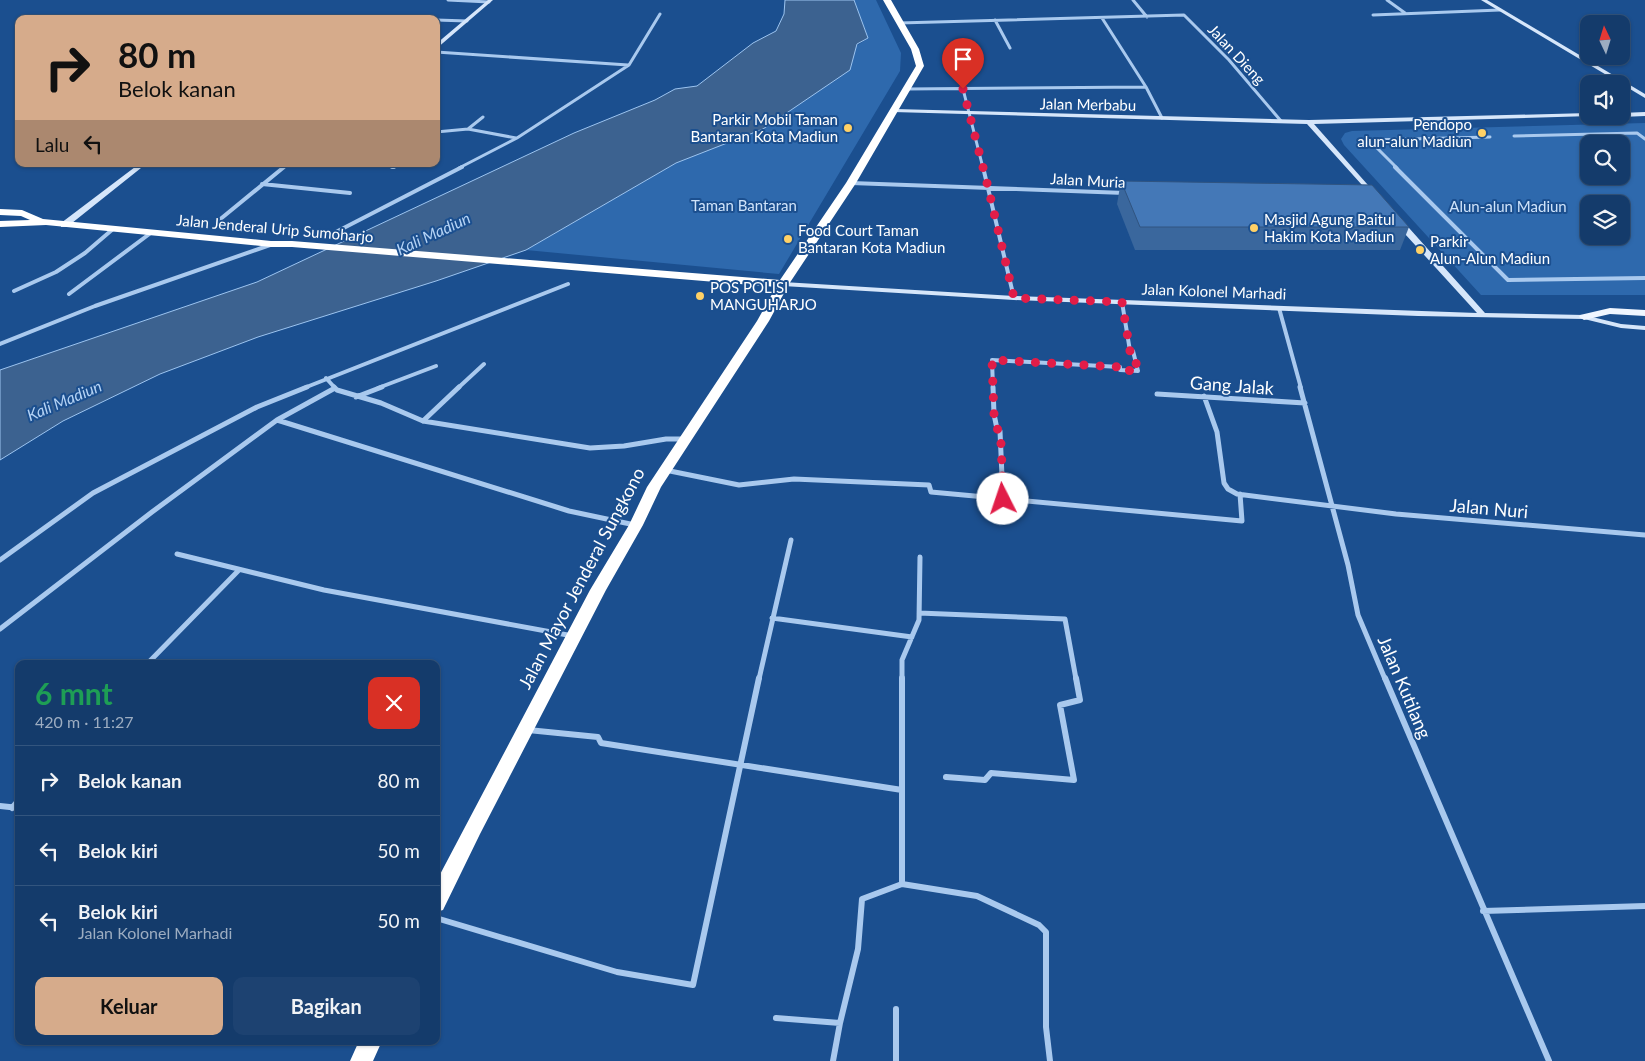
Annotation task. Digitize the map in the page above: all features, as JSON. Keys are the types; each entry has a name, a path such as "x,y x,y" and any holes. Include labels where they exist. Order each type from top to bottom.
{"highway":[{"path":"887,0 899,23"},
{"name":"Jalan Mayor Jenderal Sungkono","path":"440,893 446,878 574,636 636,525 654,487 763,321 783,284 851,183 920,66 919,58 899,23"},
{"name":"Jalan Jenderal Urip Sumoharjo","path":"0,212 22,213 46,222 64,225 271,244 292,244 783,284"},
{"name":"Jalan Jenderal Urip Sumoharjo","path":"0,224 46,222"},
{"path":"361,1061 369,1045"}],"main road":[{"name":"Jalan Kolonel Marhadi","path":"1584,317 1610,311 1645,313"}],"street":[{"path":"448,0 490,1"},
{"path":"1133,0 1147,17"},
{"path":"1387,0 1405,13"},
{"path":"1483,0 1645,96"},
{"path":"440,44 490,1"},
{"path":"1373,15 1500,10"},
{"path":"334,233 517,138 629,65 660,14"},
{"name":"Jalan Dieng","path":"899,23 1185,16 1229,60 1282,121"},
{"path":"1102,18 1146,87 1162,118"},
{"path":"440,20 467,21"},
{"path":"995,20 1010,48"},
{"path":"440,52 629,65"},
{"path":"907,89 1146,87"},
{"path":"963,89 1014,298"},
{"name":"Jalan Merbabu","path":"895,111 1309,122 1580,116"},
{"path":"1630,115 1645,114"},
{"path":"468,129 483,117"},
{"path":"1309,122 1377,198"},
{"path":"440,132 468,129 517,138"},
{"path":"1514,136 1637,133 1645,139"},
{"path":"1490,137 1369,140 1508,280 1645,278"},
{"path":"64,225 139,167"},
{"path":"218,221 283,167"},
{"name":"Jalan Muria","path":"851,183 1126,193"},
{"path":"262,184 350,193"},
{"path":"1390,212 1484,316"},
{"path":"14,291 56,272 85,253 114,229"},
{"path":"69,294 152,232"},
{"path":"0,344 95,306 271,244"},
{"path":"0,560 93,493 256,407 568,284"},
{"name":"Jalan Kolonel Marhadi","path":"783,284 1014,298 1484,316 1584,317 1621,326 1645,328"},
{"path":"1003,499 1002,450 1000,430 997,429 994,414 992,360 1120,367 1120,370 1138,371 1133,351 1130,351 1122,302"},
{"name":"Jalan Kutilang","path":"1279,308 1348,565 1358,615 1483,911 1549,1061"},
{"path":"423,421 484,364"},
{"path":"355,397 436,366"},
{"path":"326,378 337,390 355,397 381,403 423,421 590,448 624,446 666,439 685,439"},
{"path":"0,629 152,512 277,420 335,388"},
{"name":"Gang Jalak","path":"1158,394 1305,403"},
{"path":"665,470 739,485 794,479 919,485 929,486 931,492 1242,521 1240,494 1227,488 1223,482 1219,445 1210,409 1204,396"},
{"path":"277,420 569,511 636,525"},
{"name":"Jalan Nuri","path":"1240,494 1251,497 1396,514 1645,535"},
{"path":"440,919 617,972 693,985 790,540"},
{"path":"177,554 238,572 391,604 574,636"},
{"path":"902,884 902,660 919,620 920,557"},
{"path":"150,660 238,572"},
{"path":"919,613 1064,619 1080,700 1060,704 1074,780 991,773 985,780 946,777"},
{"path":"772,618 912,637"},
{"path":"525,729 598,737 601,744 742,764 902,790"},
{"path":"0,806 15,808"},
{"path":"833,1061 840,1023 858,950 862,899 902,884 978,896 1039,925 1046,932 1046,1027 1050,1061"},
{"path":"1483,911 1645,906"},
{"path":"896,1009 896,1061"},
{"path":"776,1018 840,1023"}],"green space":[{"name":"Taman Bantaran","path":"854,0 876,0 901,53 900,71 779,274 526,250 676,163 703,151 868,38"},
{"name":"Alun-alun Madiun","path":"1630,123 1645,123 1645,295 1481,295 1344,145 1341,139 1345,133 1352,131 1630,125"}],"water":[{"name":"Kali Madiun","path":"785,0 854,0 868,38 857,44 850,70 763,129 676,163 526,250 436,281 258,337 160,374 63,421 0,460 0,370 257,282 574,133 655,100 675,89 697,86 753,43 776,31 784,14"}],"building":[{"path":"1121,181 1372,185 1409,227 1140,227"}],"place":[{"name":"Parkir Mobil Taman Bantaran Kota Madiun","path":"848,128"},
{"name":"Pendopo alun-alun Madiun","path":"1482,133"},
{"name":"Masjid Agung Baitul Hakim Kota Madiun","path":"1254,228"},
{"name":"Food Court Taman Bantaran Kota Madiun","path":"788,239"},
{"name":"Parkir Alun-Alun Madiun","path":"1420,250"},
{"name":"POS POLISI MANGUHARJO","path":"700,296"}],"route":[{"path":"963,89 1014,298 1122,302 1130,351 1133,351 1138,371 1120,370 1120,367 992,360 994,414 997,429 1000,430 1002,450 1003,499"}]}
